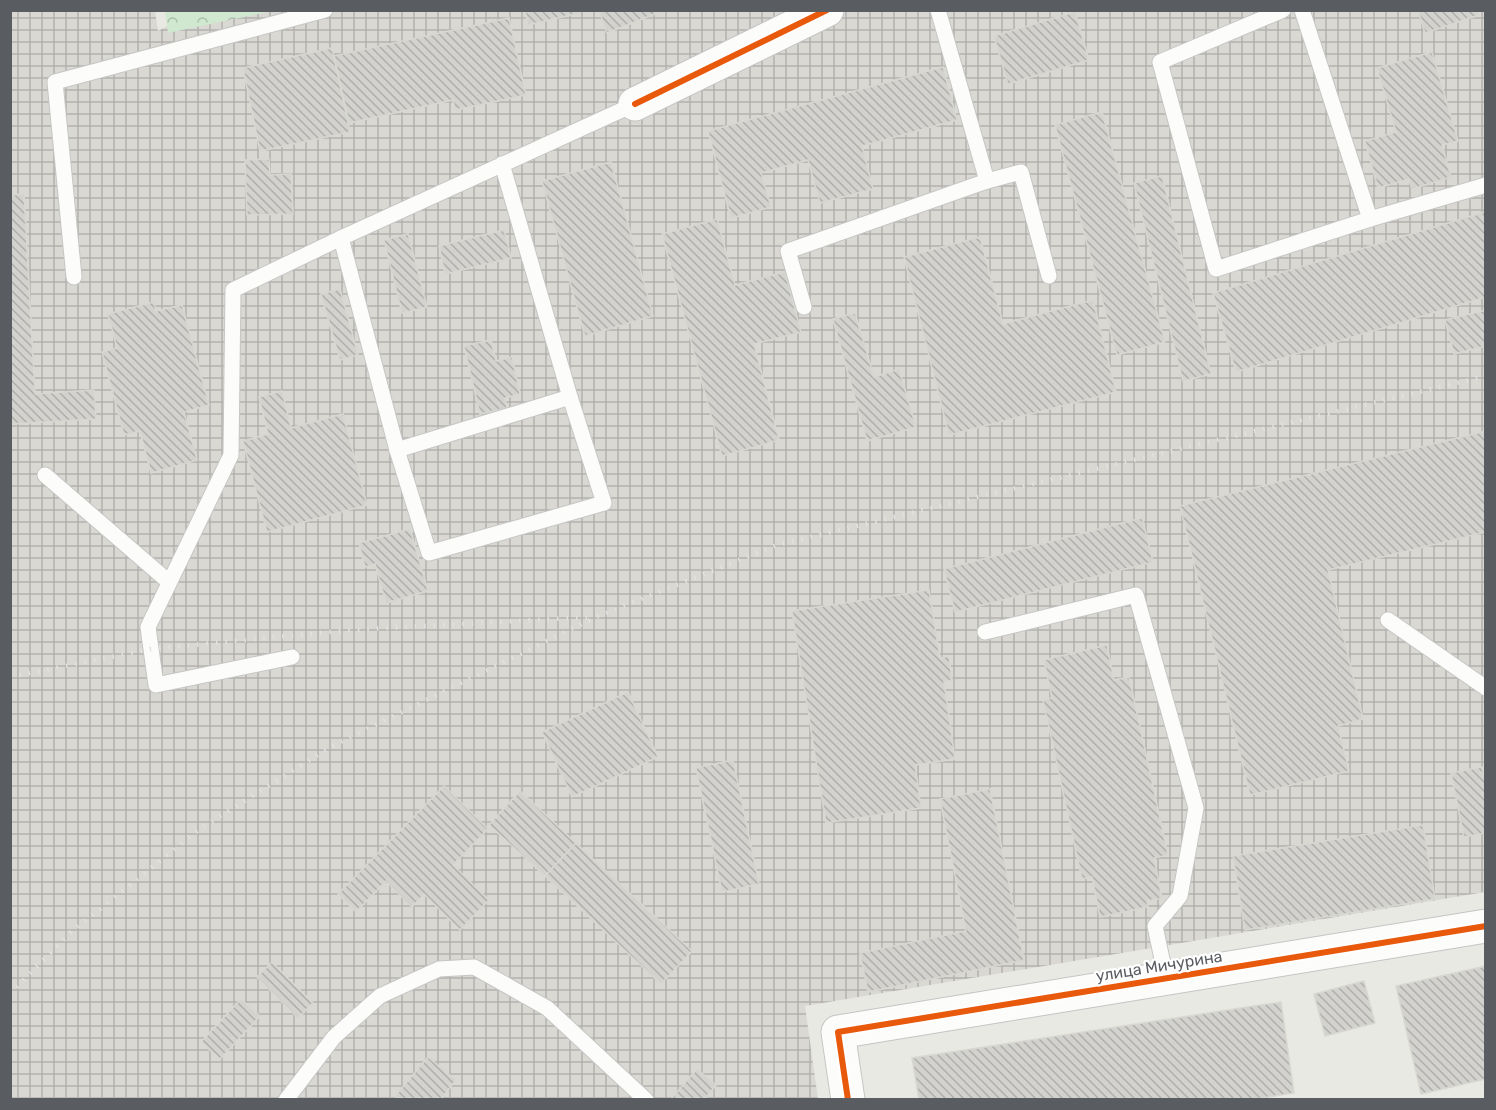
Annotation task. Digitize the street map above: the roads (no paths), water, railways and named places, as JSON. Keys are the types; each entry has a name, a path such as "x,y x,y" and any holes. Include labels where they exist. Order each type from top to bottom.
{"street":[{"path":"635,104 827,10"},
{"name":"улица Мичурина","path":"848,1100 837,1032 1485,926"}],"lane":[{"path":"74,277 55,82 325,10"},
{"path":"938,10 987,181"},
{"path":"1283,10 1160,62 1216,268 1485,185"},
{"path":"1302,10 1370,219"},
{"path":"292,657 156,685 148,627 231,454 233,290 341,238 635,104"},
{"path":"341,238 397,450 429,553 604,503 570,397 502,164"},
{"path":"804,307 788,251 987,181 1021,172 1049,276"},
{"path":"397,450 570,397"},
{"path":"45,475 169,582"},
{"path":"985,632 1136,595 1196,808 1180,896 1155,926 1166,978"},
{"path":"1388,620 1485,688"},
{"path":"286,1100 334,1037 380,996 439,969 474,967 547,1008 646,1100"}],"railway":[{"path":"10,994 70,933 201,828 332,746 596,617 777,545 1486,376"},
{"path":"10,677 151,649 350,630 590,617"}]}
